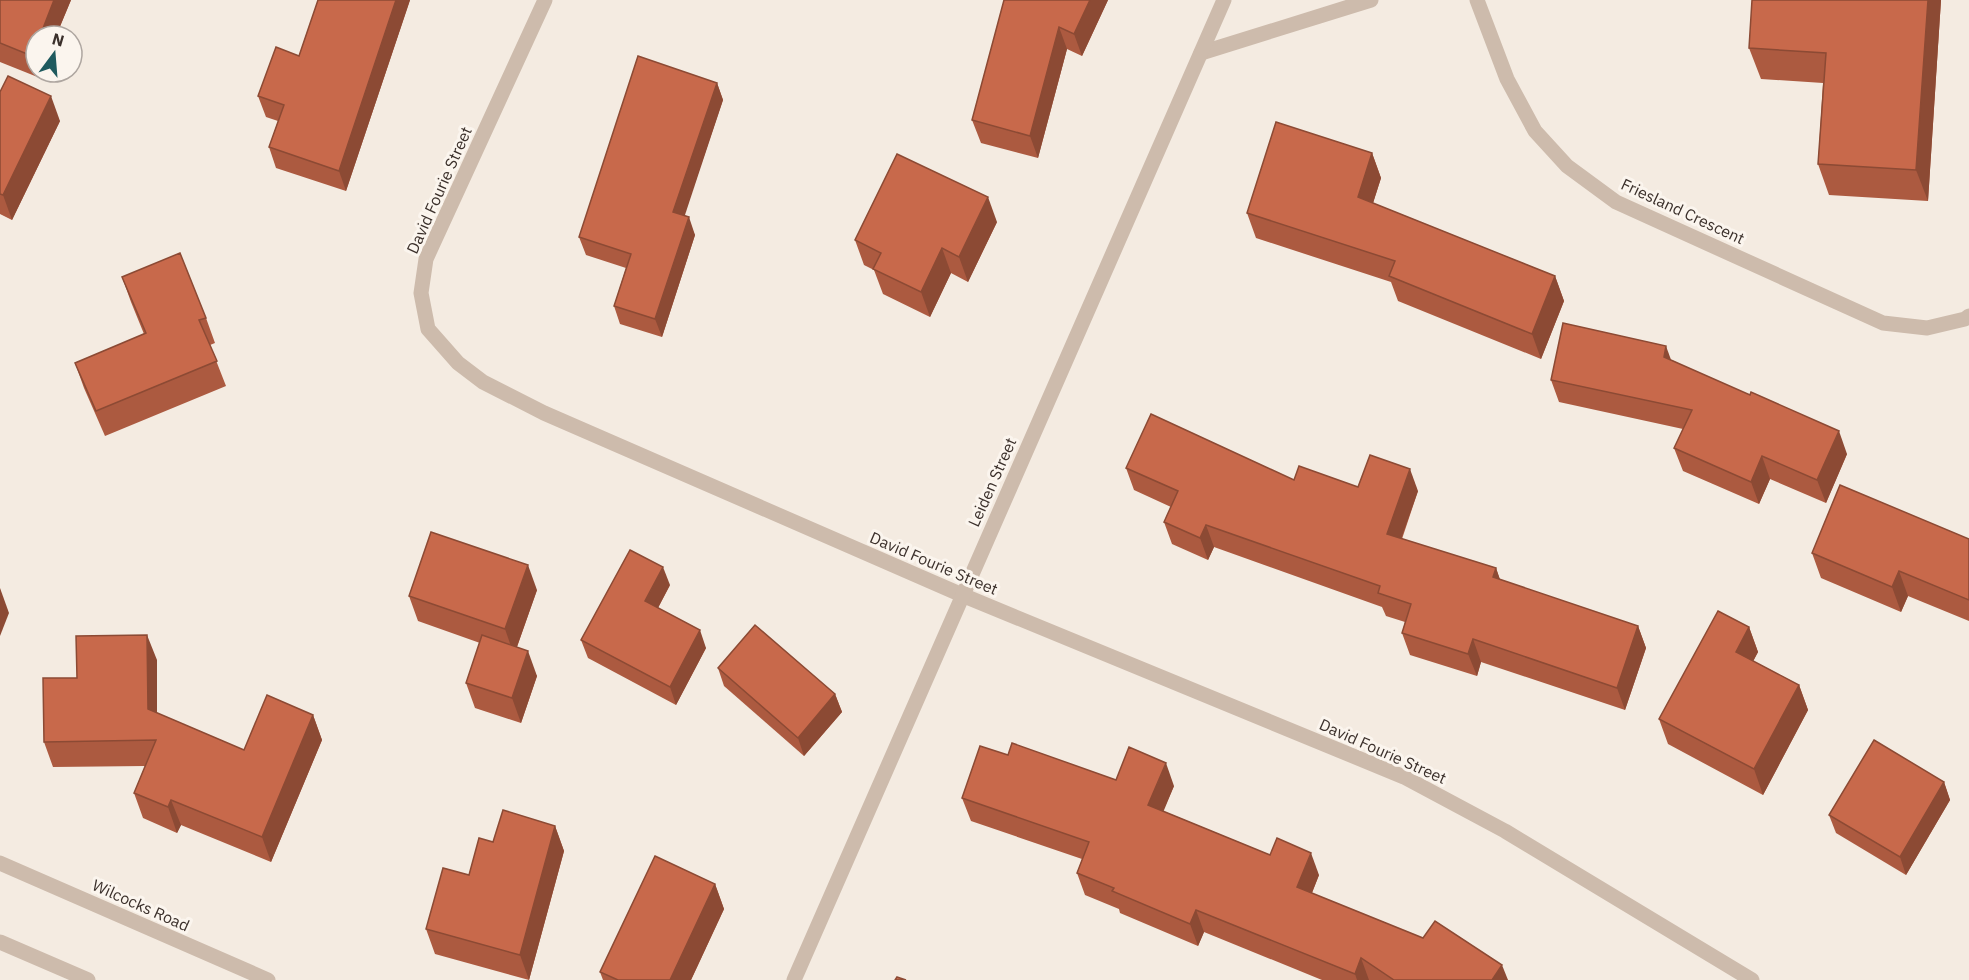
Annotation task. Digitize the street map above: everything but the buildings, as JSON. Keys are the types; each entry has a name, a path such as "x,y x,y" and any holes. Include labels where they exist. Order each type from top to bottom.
{"street":[{"name":"David Fourie Street","path":"545,0 426,259 421,293 428,329 458,363 483,382 544,413 962,595 1404,777 1505,831 1752,980"},
{"name":"Leiden Street","path":"794,980 1224,0"},
{"path":"1201,53 1371,0"},
{"name":"Friesland Crescent","path":"1477,0 1507,80 1535,131 1567,166 1616,202 1883,323 1927,328 1969,316"},
{"name":"Wilcocks Road","path":"0,863 268,980"},
{"path":"0,942 88,980"}]}
